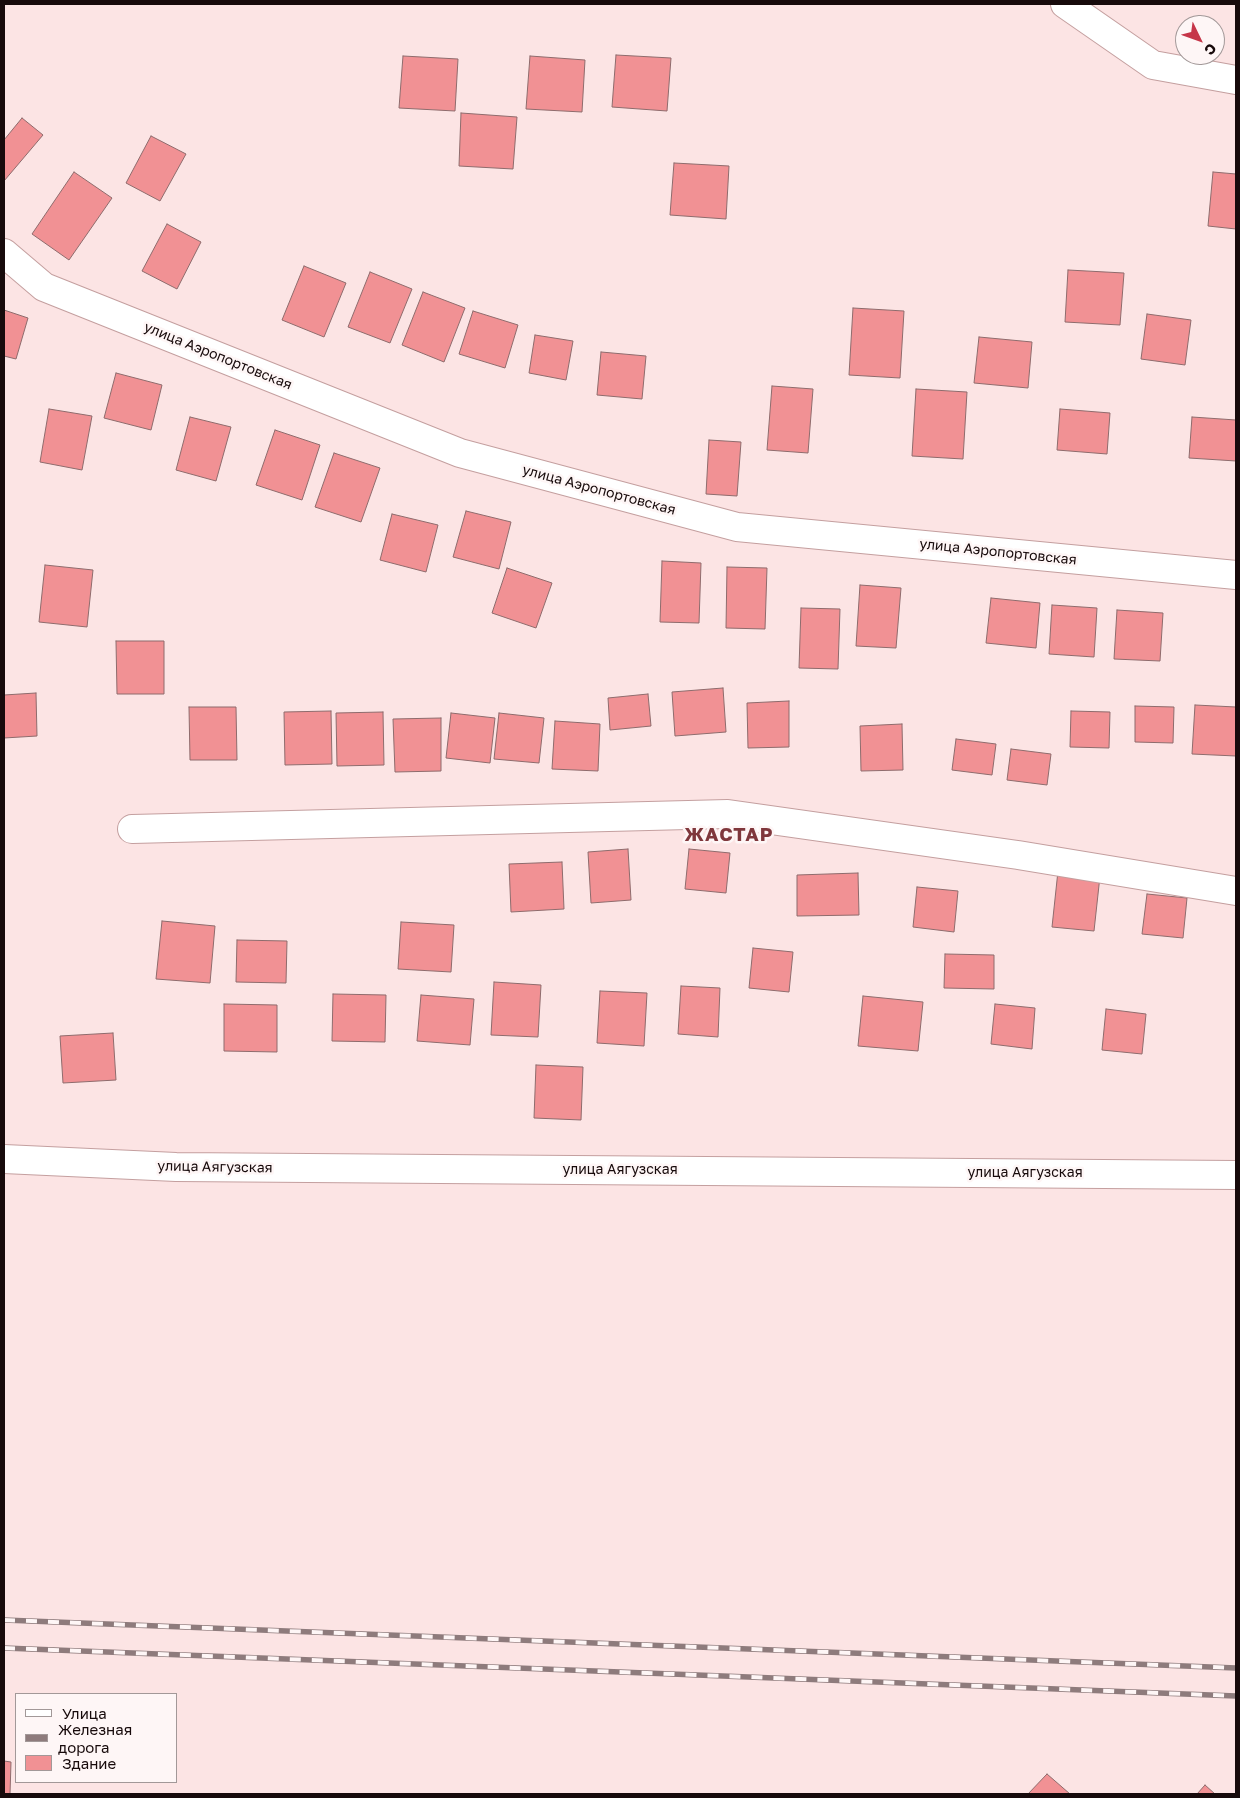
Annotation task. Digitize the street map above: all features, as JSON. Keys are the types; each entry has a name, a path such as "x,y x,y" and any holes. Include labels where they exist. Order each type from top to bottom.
{"street":[{"path":"1065,4 1153,65 1236,80"},
{"name":"улица Аэропортовская","path":"4,253 44,286 460,453 737,527 1236,575"},
{"path":"132,829 728,814 1018,855 1236,891"},
{"name":"улица Аягузская","path":"4,1159 176,1167 1236,1175"}],"building":[{"path":"616,55 671,58 667,111 612,107"},
{"path":"403,56 458,59 455,111 399,108"},
{"path":"530,56 585,60 582,112 526,109"},
{"path":"461,113 517,117 513,169 459,166"},
{"path":"22,118 43,135 4,181 4,140"},
{"path":"151,136 186,154 160,201 126,183"},
{"path":"674,163 729,166 726,219 670,215"},
{"path":"74,172 112,198 69,260 32,234"},
{"path":"1213,172 1236,174 1236,229 1208,226"},
{"path":"167,224 201,242 177,289 142,271"},
{"path":"304,266 346,283 324,337 282,320"},
{"path":"1068,270 1124,273 1120,325 1065,322"},
{"path":"370,272 412,289 390,343 348,327"},
{"path":"423,292 465,308 444,362 402,345"},
{"path":"853,308 904,311 900,378 849,375"},
{"path":"4,310 28,318 16,359 4,356"},
{"path":"473,311 518,325 505,368 459,354"},
{"path":"1147,314 1191,320 1185,365 1141,359"},
{"path":"535,335 573,341 566,380 529,373"},
{"path":"979,337 1032,342 1028,388 974,383"},
{"path":"601,352 646,356 642,399 597,395"},
{"path":"116,373 162,385 151,430 104,418"},
{"path":"772,386 813,389 808,453 767,450"},
{"path":"916,389 967,392 963,459 912,456"},
{"path":"49,409 92,416 82,470 40,462"},
{"path":"1060,409 1110,413 1107,454 1057,450"},
{"path":"190,417 231,427 216,481 176,470"},
{"path":"1192,417 1236,420 1236,461 1189,458"},
{"path":"275,430 320,445 302,500 256,485"},
{"path":"709,440 741,442 737,496 706,494"},
{"path":"334,453 380,468 361,522 315,507"},
{"path":"466,511 511,522 499,569 453,557"},
{"path":"392,514 438,525 426,572 380,560"},
{"path":"662,561 701,563 699,623 660,622"},
{"path":"45,565 93,570 87,627 39,622"},
{"path":"727,567 767,568 765,629 726,628"},
{"path":"507,568 552,583 536,628 492,613"},
{"path":"860,585 901,588 896,648 856,646"},
{"path":"991,598 1040,603 1036,648 986,643"},
{"path":"1052,605 1097,608 1094,657 1049,654"},
{"path":"801,608 840,609 838,669 799,668"},
{"path":"1117,610 1163,613 1160,661 1114,659"},
{"path":"116,641 164,641 164,694 117,694"},
{"path":"723,688 726,732 675,736 672,692"},
{"path":"36,693 37,736 4,738 4,695"},
{"path":"648,694 651,726 610,730 608,698"},
{"path":"789,701 789,747 748,748 747,703"},
{"path":"1195,705 1236,707 1236,756 1192,754"},
{"path":"1135,706 1174,707 1173,743 1135,742"},
{"path":"189,707 236,707 237,760 190,760"},
{"path":"331,711 332,764 285,765 284,712"},
{"path":"1071,711 1110,712 1109,748 1070,747"},
{"path":"383,712 384,765 337,766 336,713"},
{"path":"451,713 495,718 490,763 446,758"},
{"path":"499,713 544,718 539,763 494,759"},
{"path":"441,718 441,771 395,772 393,719"},
{"path":"555,721 600,724 598,771 552,769"},
{"path":"902,724 903,770 861,771 860,726"},
{"path":"956,739 996,744 992,775 952,770"},
{"path":"1011,749 1051,754 1047,785 1007,780"},
{"path":"628,849 631,900 591,903 588,852"},
{"path":"689,849 730,853 726,893 685,889"},
{"path":"562,862 564,909 511,912 509,864"},
{"path":"1058,871 1100,876 1094,931 1052,927"},
{"path":"858,873 859,915 797,916 797,875"},
{"path":"917,887 958,891 954,932 913,927"},
{"path":"1147,894 1187,898 1183,938 1142,934"},
{"path":"162,921 215,926 210,983 156,979"},
{"path":"401,922 454,925 451,972 398,969"},
{"path":"237,940 287,941 286,983 236,982"},
{"path":"753,948 793,952 789,992 749,988"},
{"path":"945,954 994,955 994,989 944,988"},
{"path":"494,982 541,985 538,1037 491,1035"},
{"path":"681,986 720,988 718,1037 678,1034"},
{"path":"600,991 647,993 644,1046 597,1043"},
{"path":"333,994 386,995 385,1042 332,1041"},
{"path":"421,995 474,999 470,1045 417,1041"},
{"path":"863,996 923,1002 918,1051 858,1046"},
{"path":"224,1004 277,1005 277,1052 224,1051"},
{"path":"995,1004 1035,1008 1032,1049 991,1044"},
{"path":"1106,1009 1146,1014 1142,1054 1102,1050"},
{"path":"113,1033 116,1080 63,1083 60,1036"},
{"path":"536,1065 583,1067 581,1120 534,1118"},
{"path":"4,1761 11,1762 10,1794 4,1794"},
{"path":"1047,1774 1070,1794 1028,1794"},
{"path":"1205,1785 1215,1794 1197,1794"}],"railway":[{"path":"4,1620 1236,1668"},
{"path":"4,1648 1236,1696"}],"district":[{"name":"ЖАСТАР","path":"729,835"}]}
